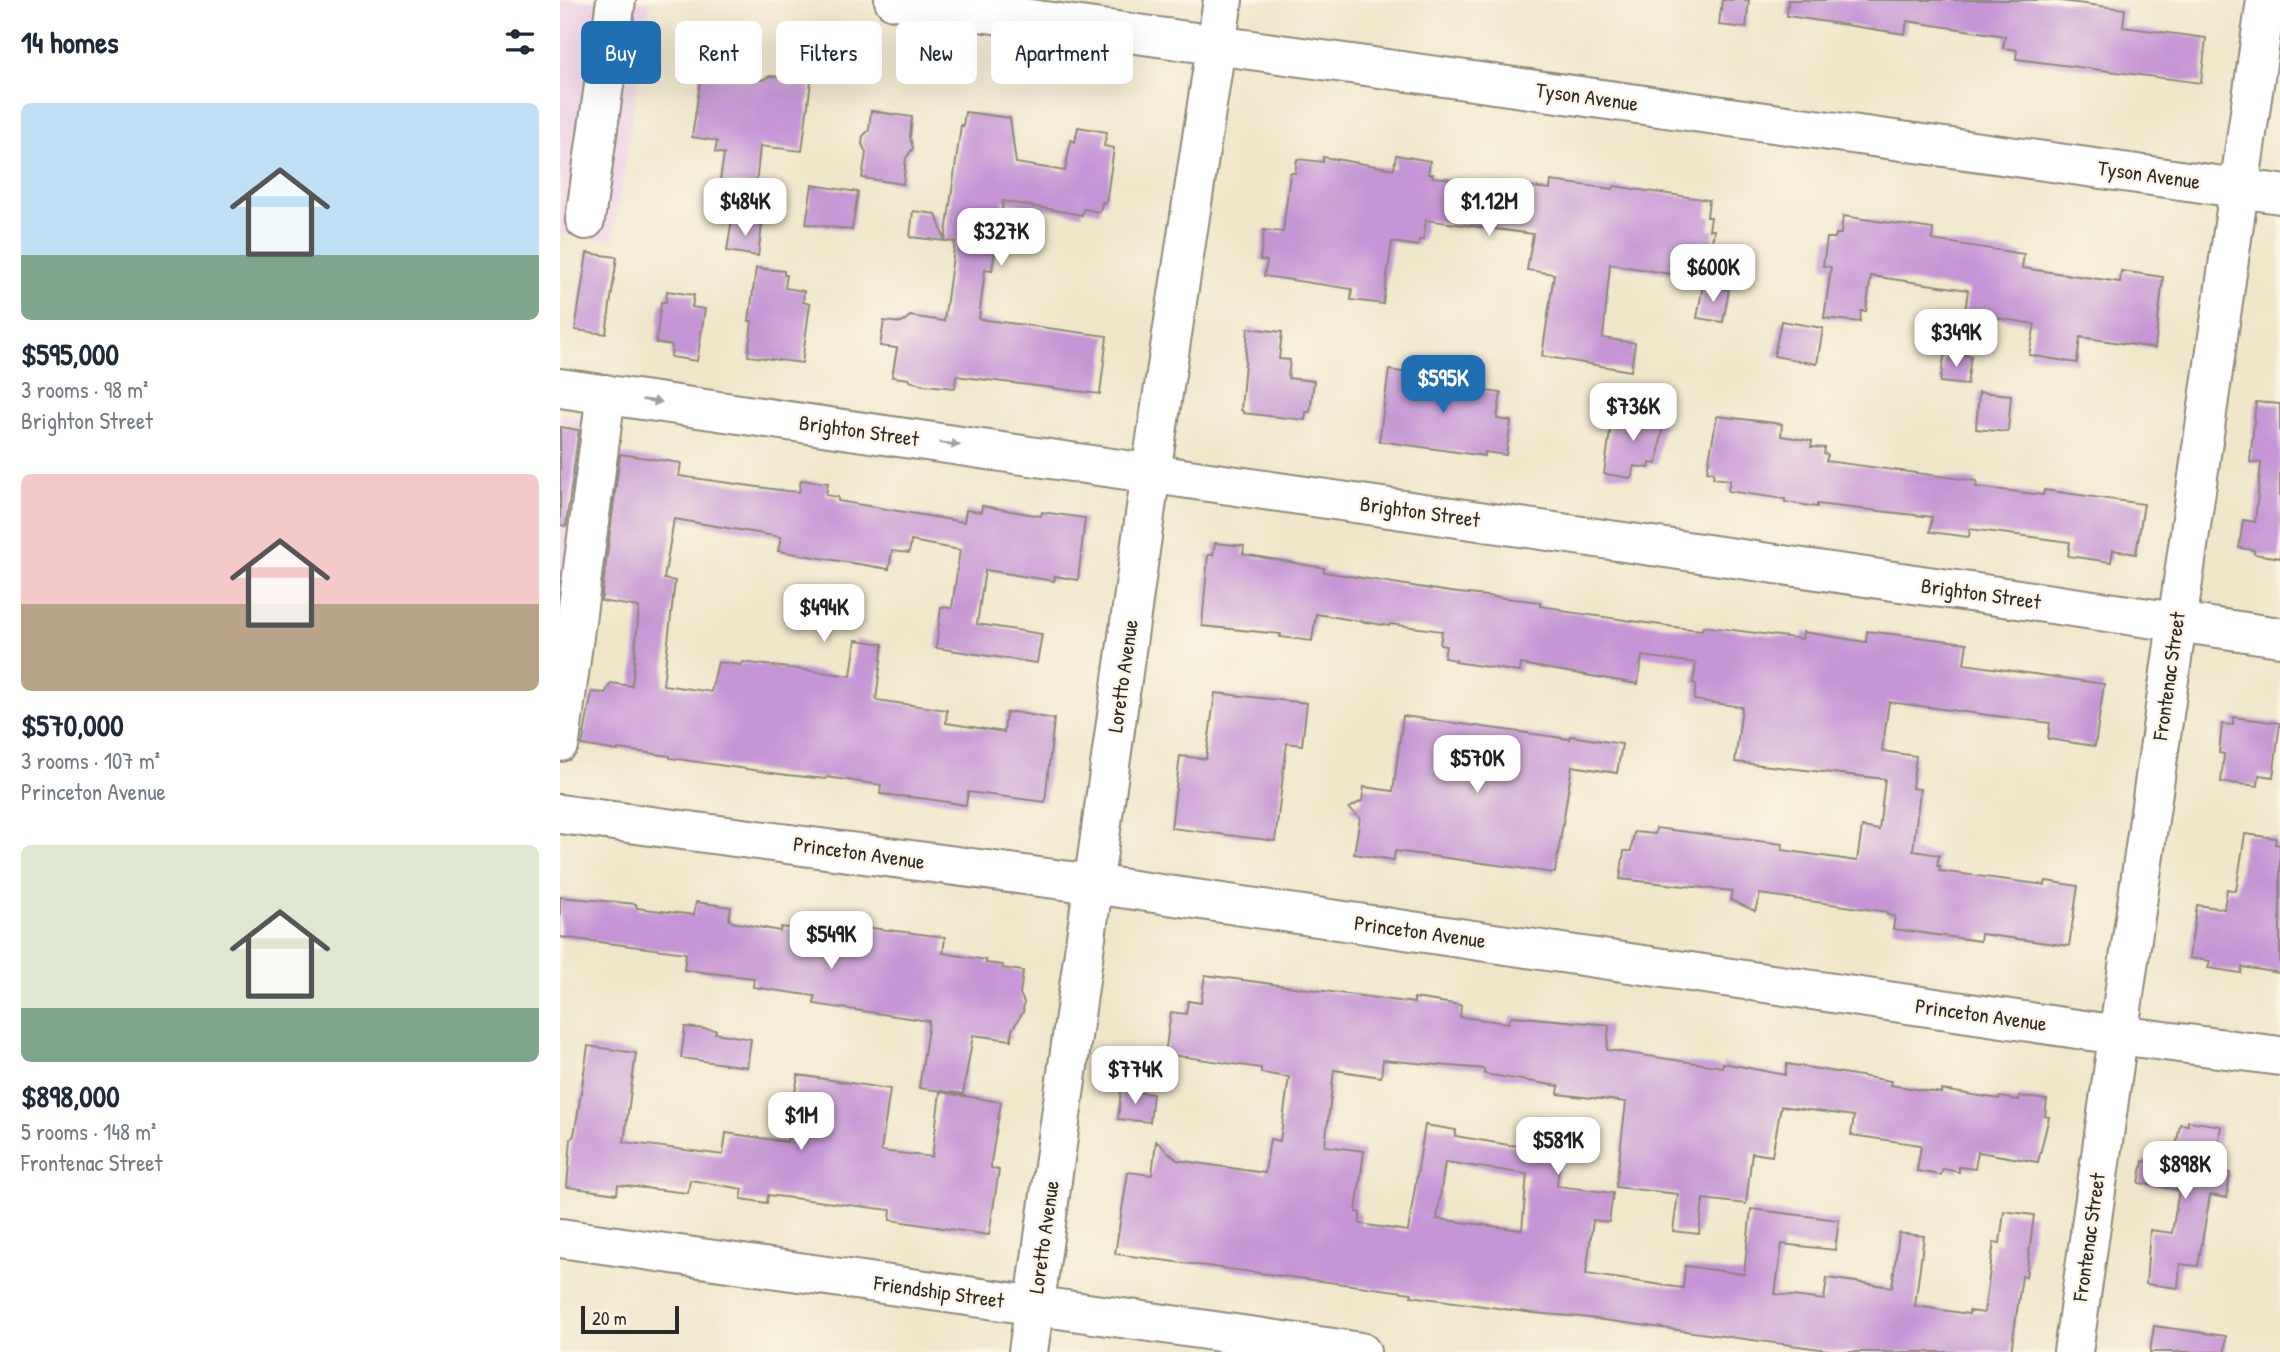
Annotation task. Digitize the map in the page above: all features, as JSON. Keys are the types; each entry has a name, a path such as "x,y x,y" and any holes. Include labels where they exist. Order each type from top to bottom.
{"street":[{"path":"585,220 616,0"},
{"name":"Tyson Avenue","path":"894,0 2280,194"},
{"name":"Loretto Avenue","path":"1028,1352 1151,472 1223,0"},
{"name":"Frontenac Street","path":"2073,1352 2266,0"},
{"name":"Brighton Street","path":"560,388 2280,637"},
{"path":"560,741 571,571 606,394"},
{"name":"Princeton Avenue","path":"560,814 1093,884 2118,1035 2280,1056"},
{"name":"Friendship Street","path":"560,1238 1360,1352"}],"shaded area":[{"path":"560,0 633,0 650,3 647,21 581,21 581,84 637,84 613,240 560,234"},
{"path":"560,415 598,420 560,652"}],"building":[{"path":"1722,0 1749,0 1746,28 1719,25"},
{"path":"1788,0 2053,0 2125,9 2123,27 2206,38 2201,83 2016,59 2017,50 2003,48 2005,36 1907,21 1905,34 1787,16"},
{"path":"770,76 776,77 776,84 811,84 802,151 760,146 756,185 720,181 724,154 715,152 717,141 692,137 700,84 762,84 762,80"},
{"path":"871,111 912,117 910,137 913,148 906,158 903,184 862,178 866,153 862,144 863,136 869,130"},
{"path":"965,112 1010,118 1016,163 1065,171 1071,140 1075,142 1078,127 1107,132 1104,146 1114,148 1106,203 1102,202 1100,212 1083,209 1082,215 1003,201 992,270 985,269 979,319 1107,336 1100,394 956,376 955,388 925,385 892,377 897,348 880,346 884,321 902,323 910,316 944,321 955,242 945,241"},
{"path":"1396,155 1430,161 1428,174 1433,174 1432,177 1550,189 1551,181 1613,189 1614,186 1709,200 1709,230 1714,230 1706,280 1610,264 1603,338 1635,343 1631,371 1542,356 1554,274 1527,270 1533,234 1426,220 1423,240 1419,240 1418,246 1392,242 1383,304 1351,300 1352,289 1264,276 1267,261 1260,260 1264,230 1283,232 1290,173 1295,173 1297,159 1323,162 1323,157 1394,169"},
{"path":"812,185 858,192 852,230 806,224"},
{"path":"913,211 936,214 945,241 910,237"},
{"path":"1843,216 1933,229 1932,240 2024,254 2022,268 2120,282 2121,271 2163,277 2155,348 2080,337 2077,363 2029,355 2035,324 1965,313 1968,290 1871,276 1866,311 1861,311 1860,322 1824,318 1831,267 1823,266 1827,238 1835,238 1836,234 1841,234"},
{"path":"732,219 762,224 758,256 727,251"},
{"path":"587,253 617,257 606,334 575,330"},
{"path":"756,268 784,271 784,275 787,275 785,288 804,291 803,302 810,304 802,363 748,356 752,321 749,321"},
{"path":"1703,285 1729,290 1723,322 1697,318"},
{"path":"667,291 694,295 692,307 705,309 697,361 671,357 672,345 656,343 661,302 666,302"},
{"path":"1781,321 1823,328 1817,364 1774,356"},
{"path":"1248,328 1282,332 1279,359 1290,360 1288,378 1314,381 1310,412 1306,412 1305,420 1243,413 1241,410"},
{"path":"1945,351 1971,356 1967,385 1940,382"},
{"path":"1389,370 1480,384 1478,390 1501,393 1497,419 1511,421 1506,455 1485,452 1485,456 1379,441"},
{"path":"1979,392 2011,395 2008,432 1976,429"},
{"path":"2256,402 2280,404 2280,558 2254,554 2254,550 2239,548 2243,520 2255,522 2261,463 2250,462"},
{"path":"1613,411 1664,419 1657,464 1650,463 1649,468 1634,466 1632,478 1604,474"},
{"path":"1717,416 1782,424 1781,436 1812,441 1811,447 1825,448 1824,454 1828,455 1826,461 1977,481 1976,487 2043,495 2044,490 2144,504 2136,554 2113,550 2111,562 2068,556 2070,542 1970,529 1969,537 1930,532 1932,517 1817,504 1817,507 1785,502 1785,499 1728,491 1730,480 1713,478 1714,472 1707,471"},
{"path":"560,427 579,430 566,526 560,525"},
{"path":"620,454 681,463 679,476 799,492 801,480 828,483 826,495 838,497 838,501 964,522 966,510 981,512 982,506 1041,516 1042,512 1085,518 1078,580 1055,576 1054,581 985,570 977,624 1042,634 1037,663 936,648 941,607 952,608 960,550 911,541 909,553 892,551 889,569 778,551 781,537 674,519 664,579 675,581 663,685 711,692 718,662 742,665 742,662 851,676 856,640 883,644 876,700 947,710 946,723 1004,732 1006,713 1054,719 1045,802 968,792 966,805 880,794 881,785 827,777 787,775 582,745 592,692 605,693 611,683 632,686 639,607 601,601"},
{"path":"1215,543 1244,546 1243,554 1324,568 1324,572 1450,592 1540,602 1540,606 1561,611 1682,628 1702,630 1703,626 1802,639 1803,632 1866,642 1867,631 1967,643 1964,664 2104,684 2095,746 2048,739 2050,723 1889,702 1882,751 1916,756 1912,788 1920,789 1913,851 1939,855 1939,871 2045,885 2046,881 2078,886 2069,946 1981,934 1980,941 1893,929 1895,916 1887,915 1888,912 1760,894 1755,911 1730,900 1732,891 1620,879 1624,851 1631,851 1634,832 1655,834 1656,828 1783,844 1782,850 1857,861 1862,827 1879,830 1885,779 1735,762 1742,707 1694,700 1696,663 1642,656 1638,684 1521,664 1520,672 1455,662 1456,660 1444,658 1446,646 1440,645 1442,631 1389,626 1316,614 1312,641 1280,637 1281,634 1202,626 1208,555 1213,555"},
{"path":"1215,693 1307,703 1302,745 1287,743 1275,841 1171,828 1180,756 1206,759"},
{"path":"1403,716 1622,744 1617,773 1572,766 1555,873 1395,851 1394,860 1354,854 1360,818 1349,808 1362,801 1364,787 1393,791"},
{"path":"2233,717 2280,723 2273,777 2259,775 2258,786 2221,782 2224,754 2219,753 2222,724 2233,725"},
{"path":"2245,834 2276,838 2275,844 2280,845 2280,973 2242,967 2241,973 2208,968 2210,961 2189,958 2197,905 2224,909 2227,889 2236,891"},
{"path":"560,897 636,904 637,908 694,915 696,902 731,907 729,919 732,922 780,931 781,927 824,933 825,925 831,926 832,923 945,937 943,953 986,960 986,963 1003,965 1002,968 1023,971 1020,994 1024,1002 1023,1012 1012,1030 1011,1040 973,1035 963,1094 919,1088 929,1021 814,1004 815,996 753,987 754,978 684,970 686,953 560,937"},
{"path":"1205,975 1414,1003 1414,998 1461,1005 1460,1017 1508,1023 1512,1016 1609,1025 1607,1050 1722,1067 1723,1063 1785,1075 1787,1064 1891,1081 1890,1085 1941,1093 1941,1090 1999,1099 2019,1100 2019,1096 2047,1100 2045,1116 2049,1117 2038,1162 1978,1152 1975,1169 1959,1167 1959,1172 1943,1169 1941,1175 1917,1171 1921,1145 1851,1135 1854,1116 1781,1106 1772,1156 1752,1153 1746,1204 1703,1199 1699,1234 1673,1231 1678,1194 1616,1187 1626,1102 1558,1094 1559,1086 1484,1074 1484,1069 1383,1060 1381,1077 1334,1070 1325,1146 1364,1151 1356,1212 1360,1213 1360,1224 1408,1231 1425,1125 1456,1130 1455,1136 1509,1145 1533,1147 1534,1142 1561,1146 1557,1186 1613,1193 1609,1222 1593,1220 1586,1274 1683,1288 1685,1266 1744,1274 1751,1209 1839,1220 1835,1250 1782,1244 1775,1294 1824,1300 1827,1278 1892,1287 1899,1233 1924,1236 1915,1306 1969,1314 1969,1311 1984,1313 1994,1242 2000,1243 2004,1211 2034,1215 2026,1277 2022,1276 2011,1352 1843,1352 1533,1313 1411,1296 1412,1293 1115,1254 1128,1172 1152,1175 1156,1141 1177,1160 1265,1173 1270,1139 1280,1141 1289,1077 1261,1073 1261,1068 1165,1054 1171,1012 1186,1014 1188,1001 1201,1003","holes":["1445,1162 1527,1174 1522,1230 1437,1219"]},
{"path":"685,1027 716,1030 715,1033 751,1039 747,1067 681,1058"},
{"path":"588,1046 636,1053 624,1142 723,1155 726,1133 787,1142 798,1075 890,1089 881,1151 932,1157 940,1092 1001,1102 991,1162 991,1168 999,1170 989,1235 890,1220 891,1210 768,1195 767,1203 741,1199 743,1189 690,1180 688,1193 618,1185 617,1194 567,1187 571,1139 574,1135"},
{"path":"1121,1090 1153,1094 1150,1122 1118,1119"},
{"path":"2188,1121 2221,1126 2215,1171 2230,1173 2227,1198 2210,1195 2198,1266 2180,1264 2178,1288 2146,1284 2150,1230 2172,1233 2179,1190 2139,1183 2143,1161 2182,1166 2184,1155 2175,1153 2180,1124 2188,1125"},
{"path":"2154,1326 2226,1336 2225,1352 2150,1352"}]}
